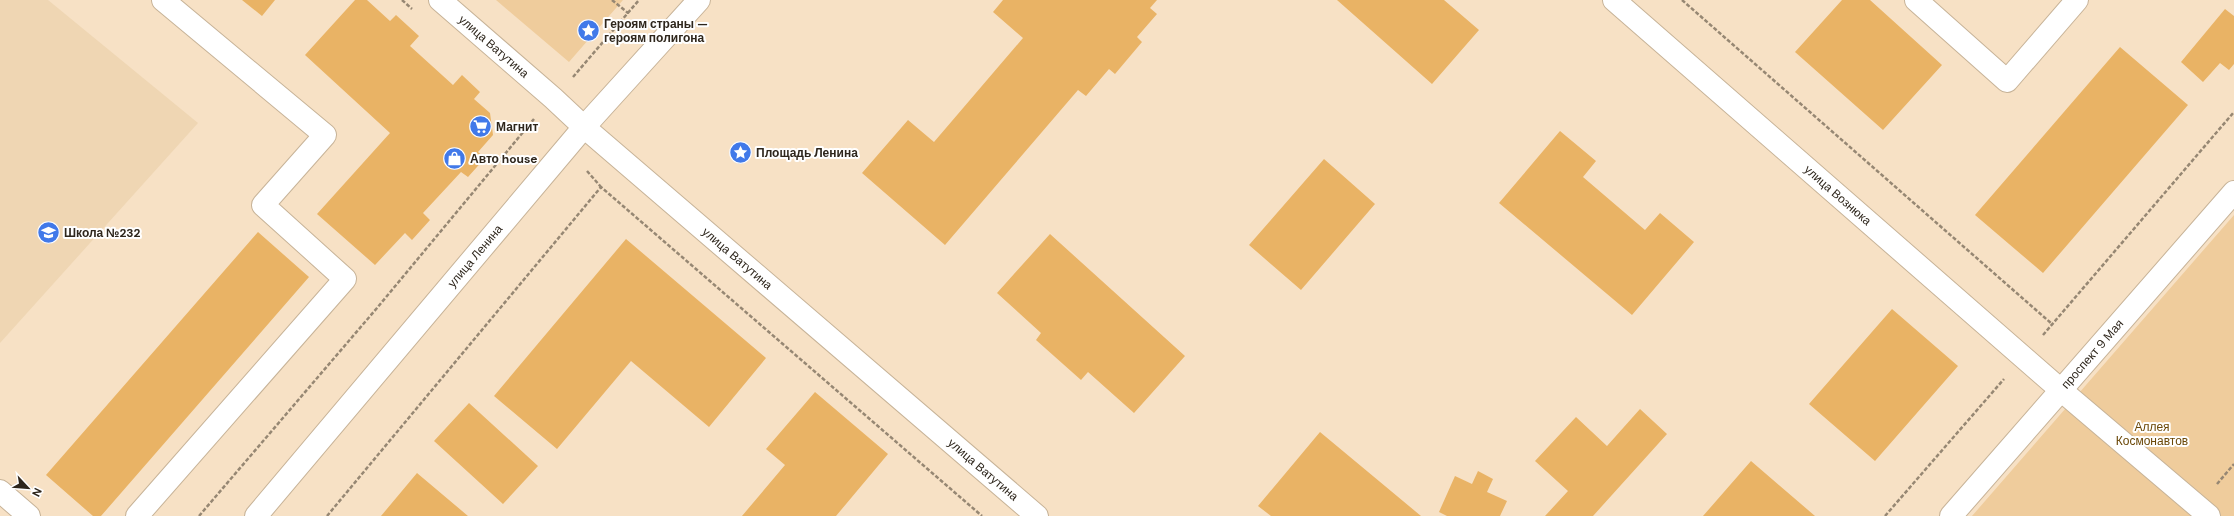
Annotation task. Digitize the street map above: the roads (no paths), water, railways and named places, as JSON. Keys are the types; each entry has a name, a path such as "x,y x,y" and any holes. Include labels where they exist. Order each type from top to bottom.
{"street":[{"path":"137,516 345,280 263,205 325,135 163,0"},
{"name":"улица Ватутина","path":"440,0 553,98 584,127 1037,516"},
{"name":"улица Ленина","path":"256,516 584,127 700,0"},
{"name":"улица Вознюка","path":"1614,0 2209,516"},
{"path":"1916,0 2007,81 2078,0"},
{"name":"проспект 9 Мая","path":"1951,516 2234,192"},
{"path":"0,491 29,516"}],"place":[{"name":"Героям страны — героям полигона","path":"588,31"},
{"name":"Магнит","path":"481,127"},
{"name":"Площадь Ленина","path":"741,153"},
{"name":"Авто house","path":"455,159"},
{"name":"Школа №232","path":"49,233"}],"park label":[{"name":"Аллея Космонавтов","path":"2152,434"}]}
